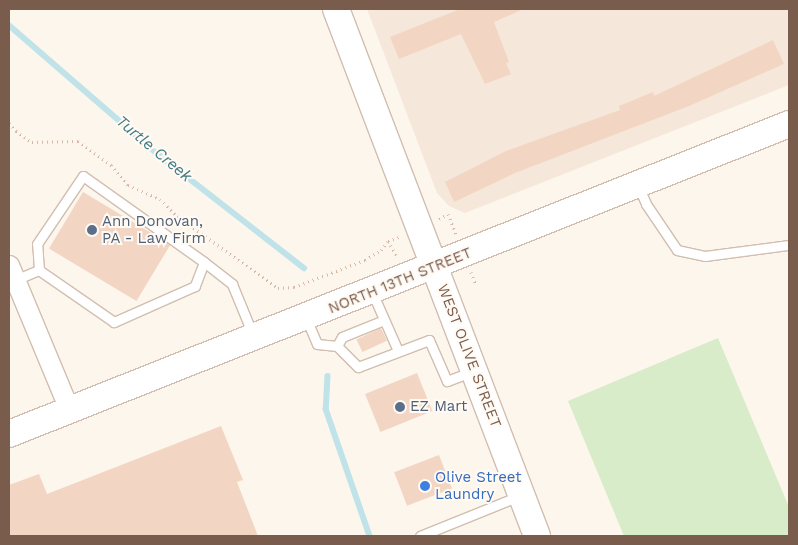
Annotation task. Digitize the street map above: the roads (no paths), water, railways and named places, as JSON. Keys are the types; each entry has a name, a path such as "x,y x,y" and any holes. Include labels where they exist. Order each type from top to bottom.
{"main road":[{"name":"WEST OLIVE STREET","path":"338,10 537,536"},
{"name":"NORTH 13TH STREET","path":"9,434 372,292 789,124"}],"street":[{"path":"12,272 69,409"}],"lane":[{"path":"39,270 36,244 83,176 232,284 254,338"},
{"path":"637,185 646,204 677,250 705,256 789,245"},
{"path":"12,272 39,270 114,322 195,286 204,262"},
{"path":"372,292 398,351"},
{"path":"306,318 317,344 337,346 358,367 429,340 447,381 475,371"},
{"path":"337,346 342,336 384,320"},
{"path":"420,536 522,495"}],"waterway":[{"name":"Turtle Creek","path":"9,25 159,155 304,268"},
{"name":"Turtle Creek","path":"328,376 326,409 370,536"}],"place":[{"name":"Ann Donovan, PA - Law Firm","path":"92,230"},
{"name":"EZ Mart","path":"400,407"},
{"name":"Olive Street Laundry","path":"425,486"}]}
